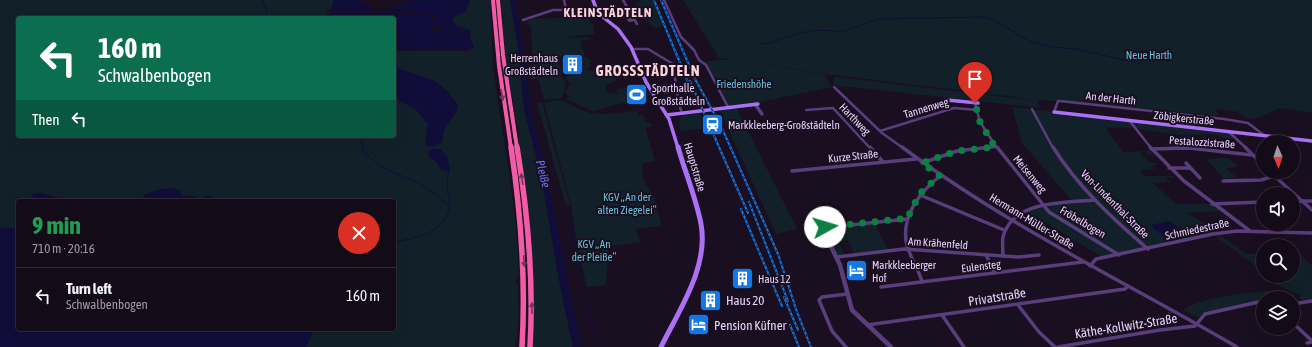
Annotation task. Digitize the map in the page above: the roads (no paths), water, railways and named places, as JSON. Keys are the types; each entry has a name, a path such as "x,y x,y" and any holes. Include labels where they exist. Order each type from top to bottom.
{"highway":[{"path":"493,0 499,75 515,174 522,234 524,290 522,347"},
{"path":"498,0 504,74 528,221 532,287 530,347"}],"main road":[{"name":"Hauptstraße","path":"593,0 599,14 618,29 632,49 646,82 667,114 701,224 702,240 694,279 661,347"},
{"path":"947,100 977,103"},
{"path":"667,114 756,104"},
{"name":"Zöbigkerstraße","path":"1054,112 1256,135"},
{"name":"Zöbigkerstraße","path":"1300,140 1310,141"}],"street":[{"path":"564,0 566,9"},
{"path":"623,0 637,24"},
{"path":"664,0 681,37 694,50 699,60 706,65 728,107"},
{"path":"523,20 553,10 596,10"},
{"path":"632,49 648,49 673,64 678,92 677,102 682,113"},
{"name":"Hermann-Müller-Straße","path":"834,87 880,131 940,176 1012,221 1083,262 1237,347"},
{"name":"An der Harth","path":"1054,112 1058,102 1060,101 1247,122 1264,135"},
{"name":"Meisenweg","path":"977,103 977,110 984,130 995,147 1043,205 1026,210 1012,221 1004,230"},
{"path":"756,104 762,114"},
{"name":"Harthweg","path":"806,110 829,107 833,108 883,162"},
{"name":"Tannenweg","path":"880,131 954,108 977,110"},
{"name":"Von-Lindenthal-Straße","path":"1032,109 1043,132 1056,153 1095,200 1148,249"},
{"path":"1129,120 1151,149 1169,168 1212,204 1250,231"},
{"path":"1229,132 1256,159"},
{"path":"1310,141 1312,145"},
{"path":"922,163 957,151 995,147"},
{"name":"Pestalozzistraße","path":"1151,149 1189,148 1252,155"},
{"name":"Kurze Straße","path":"792,171 916,158"},
{"path":"1186,163 1200,178"},
{"path":"1169,168 1190,168"},
{"path":"922,282 909,249 905,232 907,219 920,196 932,181 940,176"},
{"path":"1223,181 1264,179"},
{"path":"1277,179 1312,210"},
{"path":"920,196 1004,230 1001,243 1003,256"},
{"name":"Fröbelbogen","path":"1043,205 1095,200"},
{"path":"1302,201 1312,200"},
{"path":"1212,204 1256,202"},
{"name":"Fröbelbogen","path":"1043,205 1049,212 1119,255"},
{"path":"891,347 852,310 837,257 822,228 907,219"},
{"name":"Schmiedestraße","path":"1090,266 1096,259 1213,234 1250,231 1312,233"},
{"name":"Am Krähenfeld","path":"837,257 909,249 1019,257 1039,255"},
{"path":"986,255 995,273"},
{"name":"Eulensteg","path":"881,287 1083,262"},
{"name":"Privatstraße","path":"867,325 1018,305 1022,303 1125,289 1128,286"},
{"path":"846,347 832,331 819,300 822,297 847,294"},
{"path":"1300,303 1312,301"},
{"path":"1197,324 1205,314 1256,303"},
{"path":"1018,305 1039,332 1055,347"},
{"path":"942,315 964,347"},
{"name":"Käthe-Kollwitz-Straße","path":"1058,347 1126,335 1194,326 1197,324"},
{"path":"1300,331 1310,342"}],"water":[{"path":"334,0 361,0 360,4 371,6 373,11 336,12 331,9"},
{"path":"398,0 470,0 466,11 452,18 456,26 465,28 456,31 446,31 440,29 437,17 431,14 381,10 391,10 397,6 410,4 412,1"},
{"name":"Pleiße","path":"510,0 515,0 524,53 531,113 547,174 582,347 573,347 560,285 541,175 524,109 519,54"},
{"path":"331,13 429,15 432,16 431,19 436,20 437,28 431,31 453,33 468,29 471,33 470,39 474,46 472,49 467,50 396,49 396,16 326,15"},
{"path":"396,68 433,80 442,86 458,105 458,109 444,130 441,143 430,147 426,146 425,143 428,124 421,114 411,106 396,99"},
{"path":"440,149 447,156 450,171 443,171 429,156 429,150"},
{"path":"174,188 180,191 181,196 197,197 198,199 143,199 144,195 161,189"},
{"path":"40,193 63,199 39,199 31,196 32,194"},
{"path":"208,196 216,199 198,199"},
{"path":"1170,221 1190,237 1169,242 1150,225"},
{"path":"0,228 16,228 16,331 313,331 306,347 0,347"}],"waterway":[{"path":"262,0 268,16"},
{"path":"928,18 984,17 994,20 1031,42 1053,47 1077,49 1141,64"},
{"path":"842,32 878,19 925,18"},
{"path":"767,44 803,32 820,30 841,32"},
{"path":"761,43 766,44"},
{"path":"361,138 363,151 381,167 419,183 437,195 449,206"},
{"path":"396,242 422,236 438,227 444,221 448,213 450,203 447,187 448,170"},
{"path":"568,208 572,238 587,303"},
{"path":"587,306 598,347"}],"railway":[{"path":"654,0 690,87"},
{"path":"661,0 695,79 721,126 778,254 797,312 811,347"},
{"path":"690,81 748,213"},
{"path":"749,202 788,301"},
{"path":"741,209 782,306"},
{"path":"784,297 798,330"},
{"path":"790,325 799,347"}],"place":[{"name":"Herrenhaus Großstädteln","path":"573,64"},
{"name":"Sporthalle Großstädteln","path":"637,94"},
{"name":"Markkleeberg-Großstädteln","path":"712,125"},
{"name":"Markkleeberger Hof","path":"856,271"},
{"name":"Haus 12","path":"742,279"},
{"name":"Haus 20","path":"710,300"},
{"name":"Pension Küfner","path":"698,325"}],"district":[{"name":"KLEINSTÄDTELN","path":"608,12"},
{"name":"GROSSSTÄDTELN","path":"648,70"}],"park label":[{"name":"Neue Harth","path":"1149,55"},
{"name":"Friedenshöhe","path":"744,84"},
{"name":"KGV „An der alten Ziegelei“","path":"627,203"},
{"name":"KGV „An der Pleiße“","path":"594,250"}]}
